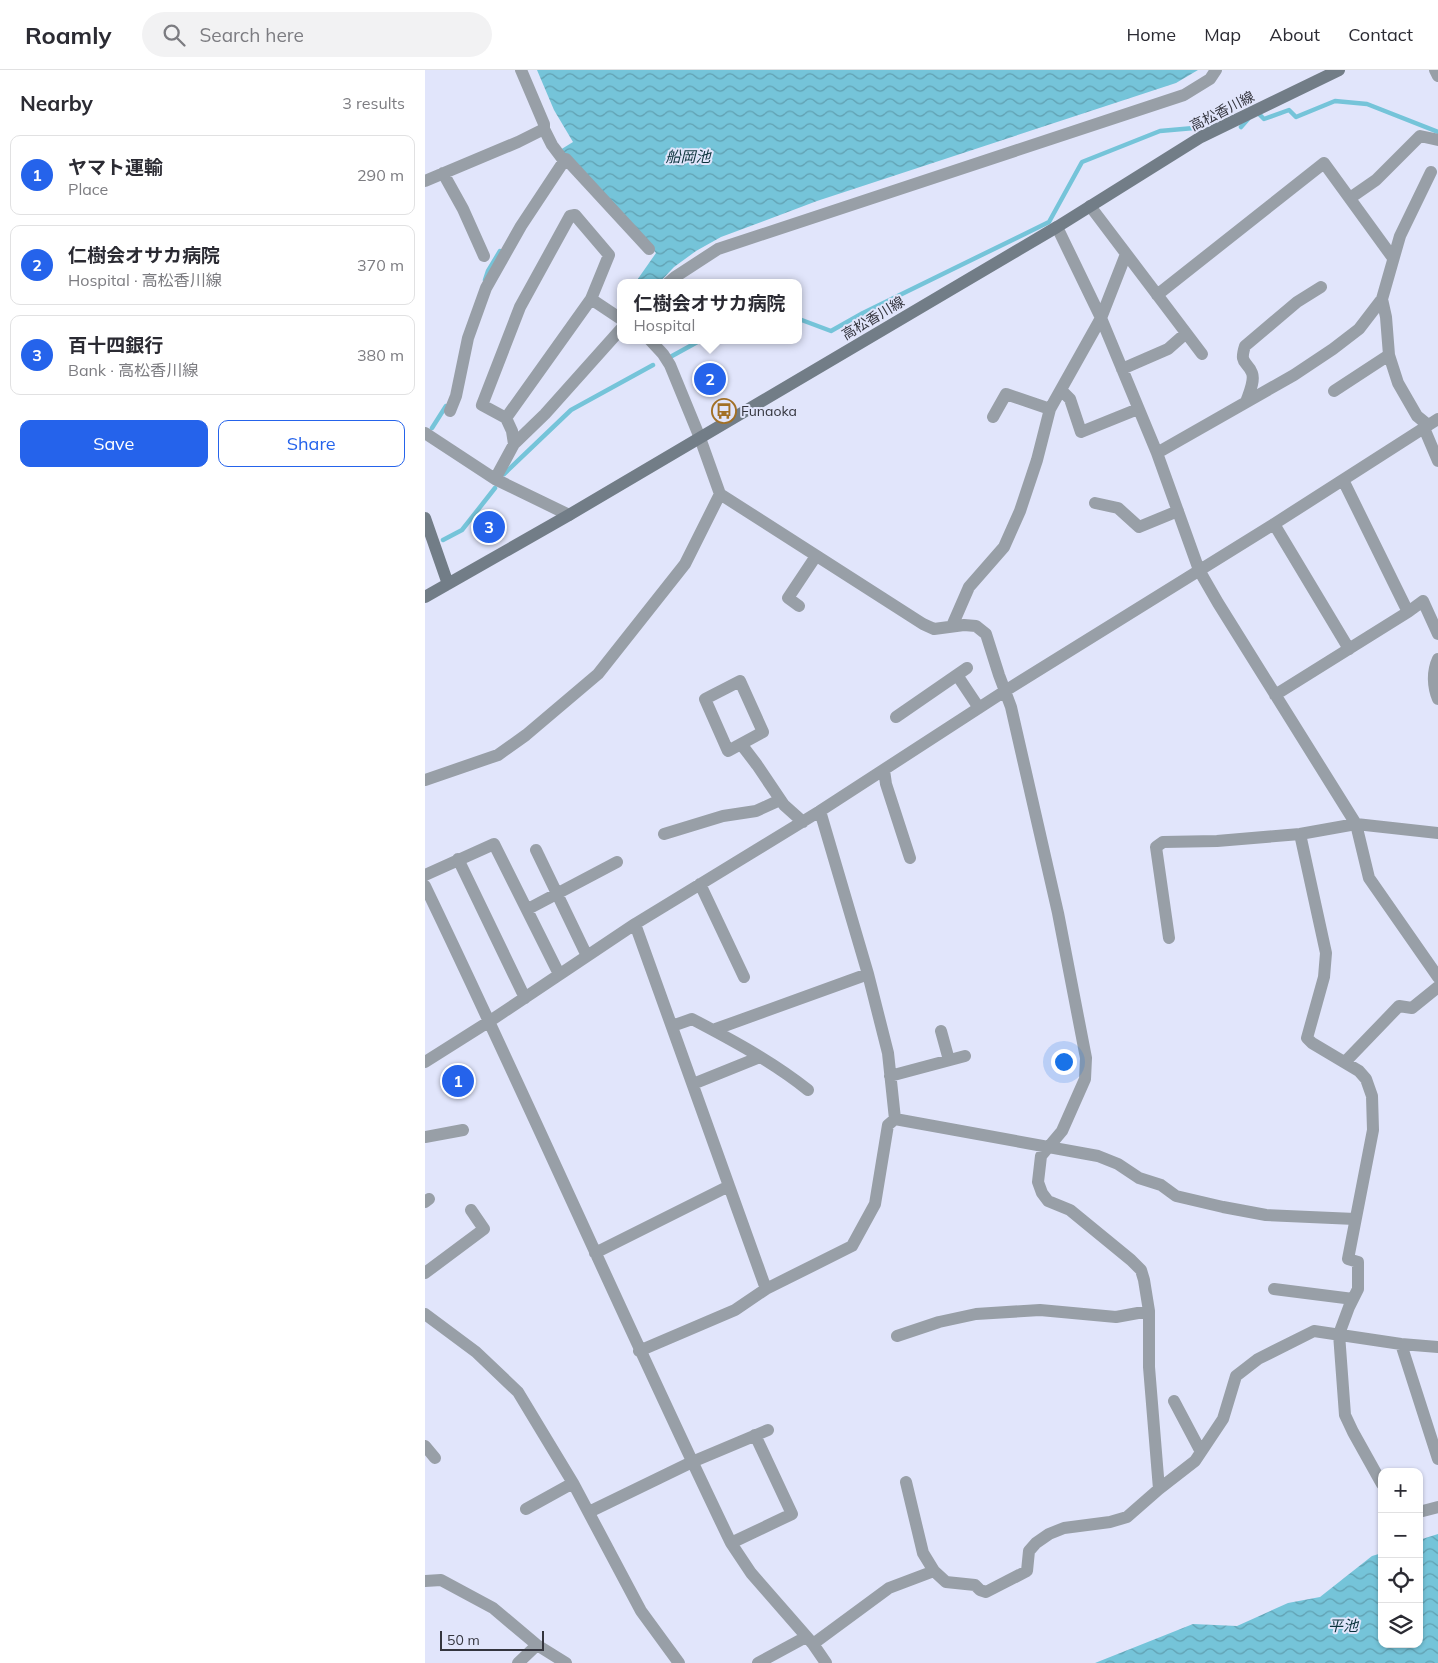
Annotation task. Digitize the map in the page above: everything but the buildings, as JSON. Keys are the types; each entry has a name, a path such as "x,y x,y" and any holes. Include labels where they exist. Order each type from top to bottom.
{"main road":[{"name":"高松香川線","path":"425,597 701,438 1057,227 1201,137 1339,70"},
{"path":"425,518 448,584"}],"street":[{"path":"521,70 552,145 564,161 566,159 649,249"},
{"path":"673,279 717,249 1185,95 1210,79 1216,70"},
{"path":"1435,70 1438,76"},
{"path":"425,181 518,142 544,129"},
{"path":"1350,198 1376,180 1420,136 1438,140"},
{"path":"450,411 456,396 469,338 486,288 521,226 564,161"},
{"path":"1157,295 1324,162 1393,258"},
{"path":"1157,454 1294,375 1359,329 1382,299 1400,236 1431,172"},
{"path":"443,173 485,256"},
{"path":"1090,206 1202,354"},
{"path":"506,418 591,299 609,255 575,215 570,216 521,307 482,405 506,418 513,431 514,444"},
{"path":"1057,227 1101,318 1139,409 1199,570 1218,604 1356,824 1369,878 1438,977"},
{"path":"952,626 969,587 1003,547 1020,511 1051,409 1101,318 1125,254"},
{"path":"1246,402 1253,382 1252,373 1244,362 1242,355 1245,346 1297,302 1321,287"},
{"path":"591,299 617,316"},
{"path":"1382,299 1386,317 1389,355 1398,383 1417,416 1430,424 1438,460"},
{"path":"495,479 514,444 545,414 617,333"},
{"path":"1122,369 1168,349 1185,334"},
{"path":"653,344 670,364 701,438 720,494 923,624 940,630 952,626 976,626 986,634 1011,707 1058,913 1086,1058 1085,1079 1063,1132 1041,1156 1038,1182 1042,1193 1049,1201 1069,1210 1141,1270 1149,1311 1149,1367 1159,1488"},
{"path":"1334,391 1389,355"},
{"path":"1061,390 1070,398 1081,432 1139,409"},
{"path":"993,417 1006,394 1051,409"},
{"path":"425,1062 635,924 803,822 1005,691 1274,524 1430,424"},
{"path":"425,433 495,479 569,515"},
{"path":"1343,480 1408,612"},
{"path":"425,780 498,755 526,735 598,674 685,564 720,494"},
{"path":"1095,503 1118,508 1139,527 1178,511"},
{"path":"1274,524 1349,649"},
{"path":"799,606 788,598 817,556"},
{"path":"1275,695 1423,601 1438,634"},
{"path":"1438,659 1434,675 1434,686 1438,699"},
{"path":"896,717 962,672 979,708"},
{"path":"740,681 763,732 741,744 728,751 705,699 740,681"},
{"path":"741,744 780,800 803,822"},
{"path":"884,770 886,784 910,858"},
{"path":"664,834 723,816 756,811 780,800"},
{"path":"820,811 868,974 888,1053 895,1118"},
{"path":"1169,938 1156,847 1163,842 1217,841 1300,834 1356,824 1438,833"},
{"path":"1300,834 1326,953 1323,977 1307,1038 1312,1043 1359,1070 1366,1079 1372,1096 1373,1130 1348,1259 1358,1262 1358,1288 1339,1334 1345,1414 1378,1477"},
{"path":"425,875 494,844 559,974"},
{"path":"536,850 587,956"},
{"path":"458,860 525,998"},
{"path":"528,909 617,862"},
{"path":"700,884 744,977"},
{"path":"425,886 490,1021 639,1350 731,1543 751,1573 810,1640 826,1663"},
{"path":"635,924 766,1289"},
{"path":"713,1030 868,974"},
{"path":"1345,1062 1399,1006 1411,1008 1438,987"},
{"path":"672,1026 692,1019 760,1057 792,1077 808,1090"},
{"path":"941,1030 949,1060"},
{"path":"890,1076 965,1056"},
{"path":"693,1084 760,1057"},
{"path":"895,1118 1099,1156 1118,1164 1139,1178 1161,1185 1176,1196 1223,1207 1265,1214 1355,1220"},
{"path":"639,1350 735,1310 766,1289 852,1246 875,1204 888,1125 895,1118"},
{"path":"425,1137 463,1130"},
{"path":"595,1253 729,1186"},
{"path":"425,1273 484,1229 471,1210"},
{"path":"1274,1289 1353,1299"},
{"path":"897,1336 939,1322 976,1314 1040,1310 1116,1317 1149,1311"},
{"path":"425,1314 475,1352 518,1392 573,1483 641,1611 679,1663"},
{"path":"906,1482 923,1552 935,1572 946,1582 975,1585 980,1590 986,1592 1027,1571 1029,1551 1036,1543 1049,1534 1064,1528 1110,1522 1127,1517 1159,1488 1195,1461 1223,1419 1236,1376 1258,1359 1314,1331 1401,1344 1438,1347"},
{"path":"1401,1344 1438,1458"},
{"path":"1174,1401 1201,1452"},
{"path":"589,1512 692,1462 769,1430"},
{"path":"731,1543 792,1514 755,1435"},
{"path":"425,1446 435,1458"},
{"path":"526,1509 573,1483"},
{"path":"1423,1511 1438,1507"},
{"path":"758,1663 810,1640 889,1588 935,1572"},
{"path":"425,1581 441,1580 493,1608 537,1645 566,1663"},
{"path":"518,1663 537,1645"}],"water":[{"name":"船岡池","path":"537,70 1198,70 1176,83 817,201 721,237 696,251 674,267 663,279 638,279 656,253 560,150 573,142 554,110"},
{"name":"平池","path":"1438,1534 1438,1663 1095,1663 1193,1624 1237,1626 1288,1603 1320,1597 1372,1556 1378,1554 1378,1648 1423,1648 1423,1539"}],"waterway":[{"path":"1257,112 1264,119 1289,110 1296,117 1335,101 1367,104 1438,132"},
{"path":"1241,127 1248,119"},
{"path":"802,320 831,331 863,313 1049,222 1082,162 1160,131 1194,128"},
{"path":"485,280 500,251"},
{"path":"672,356 694,344"},
{"path":"504,474 571,410 653,365"},
{"path":"432,428 446,406"},
{"path":"443,540 462,530 495,488"}],"place":[{"name":"仁樹会オサカ病院","path":"710,379"},
{"name":"Funaoka","path":"724,411"},
{"name":"百十四銀行","path":"489,527"},
{"name":"ヤマト運輸","path":"458,1081"}]}
